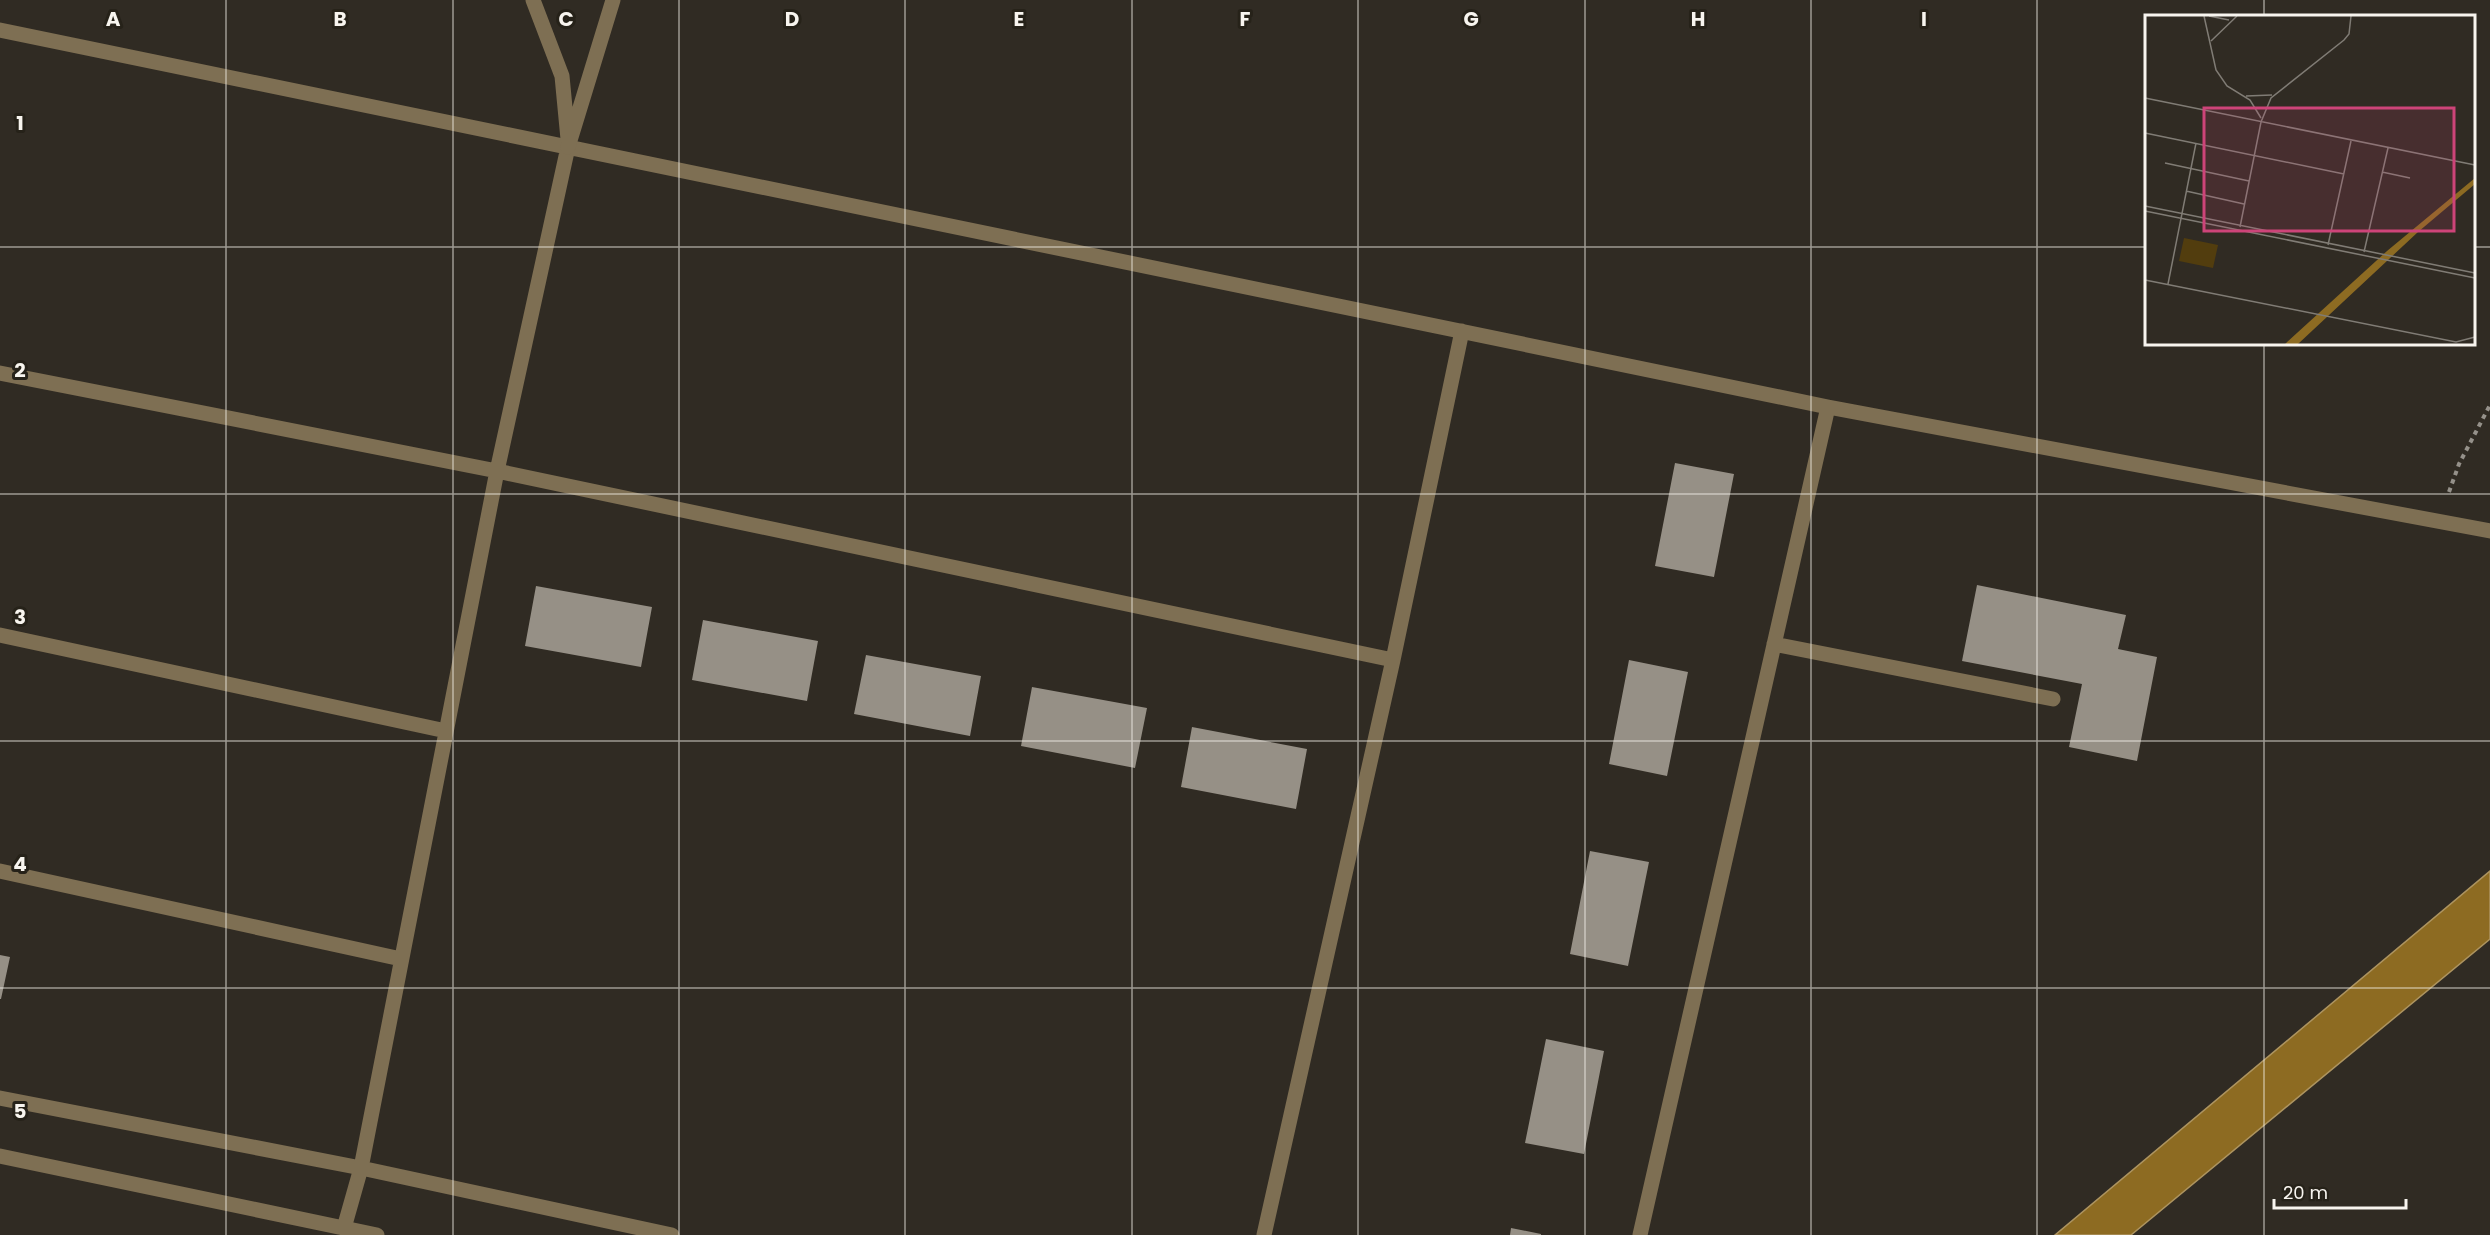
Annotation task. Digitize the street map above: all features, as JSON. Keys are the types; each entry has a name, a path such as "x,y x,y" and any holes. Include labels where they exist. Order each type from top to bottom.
{"street":[{"path":"533,0 562,76 568,147"},
{"path":"344,1228 361,1168 497,471 568,147 613,0"},
{"path":"0,30 1828,407 2490,531"},
{"path":"1264,1235 1393,660 1462,331"},
{"path":"0,373 497,471 1393,660"},
{"path":"1640,1235 1828,407"},
{"path":"0,635 446,731"},
{"path":"1774,644 2053,699"},
{"path":"0,871 401,959"},
{"path":"0,1098 361,1168 672,1235"},
{"path":"0,1156 377,1235"}],"path":[{"path":"2438,521 2459,464 2490,405"}],"shaded area":[{"path":"2490,871 2490,939 2131,1235 2055,1235"}],"building":[{"path":"1675,463 1734,474 1714,577 1655,566"},
{"path":"1977,585 2126,615 2118,649 2157,657 2137,761 2069,747 2082,684 1962,661"},
{"path":"536,586 652,607 641,667 525,646"},
{"path":"703,620 818,641 807,701 692,680"},
{"path":"866,655 981,676 970,736 854,714"},
{"path":"1629,660 1688,672 1667,776 1609,764"},
{"path":"1032,687 1147,708 1135,768 1021,746"},
{"path":"1192,727 1307,749 1296,809 1181,787"},
{"path":"1590,851 1649,862 1628,966 1570,954"},
{"path":"0,955 10,957 1,999 0,999"},
{"path":"1546,1039 1604,1051 1584,1154 1525,1143"},
{"path":"1511,1228 1541,1234 1541,1235 1510,1235"}]}
